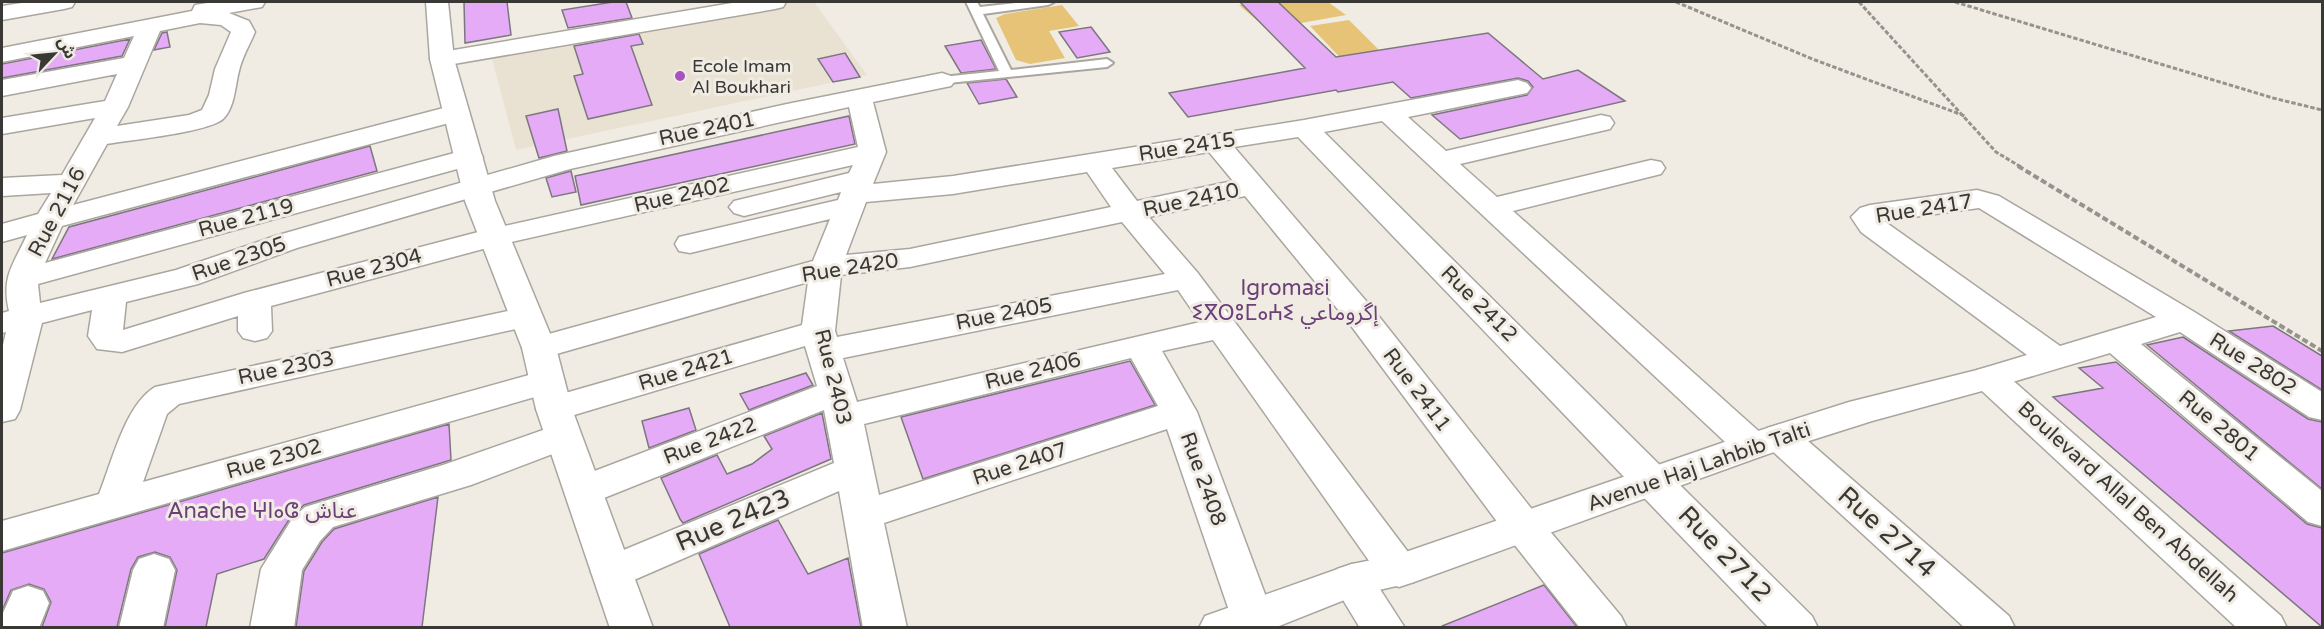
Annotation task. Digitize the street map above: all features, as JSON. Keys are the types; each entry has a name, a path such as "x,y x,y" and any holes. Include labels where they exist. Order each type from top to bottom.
{"street":[{"path":"2,13 64,2"},
{"path":"2,88 143,45 203,9 254,2"},
{"path":"437,2 442,59 472,172 632,627"},
{"path":"442,59 688,9 775,2"},
{"path":"99,137 195,122 213,115 222,95 227,69 243,33 241,26 203,9"},
{"path":"2,55 143,45 243,33"},
{"name":"Rue 2116","path":"2,410 14,320 22,297 22,279 51,218 115,107 143,45"},
{"name":"Rue 2401","path":"472,172 632,146 942,81"},
{"name":"Rue 2415","path":"855,193 952,185 1304,128 1518,88"},
{"path":"859,98 872,152"},
{"path":"2,126 115,107"},
{"path":"2,232 455,113"},
{"name":"Rue 2714","path":"1388,113 1492,207 1766,442 1994,627"},
{"path":"1441,160 1601,123"},
{"name":"Rue 2412","path":"1304,128 1654,480"},
{"name":"Rue 2411","path":"1216,143 1361,316 1524,528 1606,627"},
{"name":"Rue 2403","path":"872,152 826,267 820,341 855,469 885,627"},
{"name":"Rue 2402","path":"493,237 872,152"},
{"path":"1094,162 1130,213 1186,279 1399,571"},
{"path":"1492,207 1651,168"},
{"name":"Rue 2119","path":"22,279 472,172"},
{"name":"Rue 2305","path":"14,320 188,277 472,172"},
{"path":"2,187 71,183"},
{"name":"Rue 2410","path":"1130,213 1251,186"},
{"path":"744,207 855,193"},
{"path":"690,244 855,193"},
{"name":"Rue 2417","path":"2054,358 1872,226 1866,217 1870,214 1977,200 1989,202 2184,320"},
{"name":"Rue 2420","path":"546,378 826,267 910,258 1130,213"},
{"name":"Rue 2304","path":"111,296 105,336 107,340 122,341 255,315 493,237"},
{"name":"Rue 2405","path":"820,341 1186,279"},
{"name":"Avenue Haj Lahbib Talti","path":"1243,624 1352,580 1399,571 1766,442 1862,411 1989,378 2184,320"},
{"name":"Rue 2802","path":"2184,320 2322,408"},
{"name":"Rue 2406","path":"839,405 1222,328"},
{"name":"Rue 2801","path":"2115,340 2322,512"},
{"name":"Rue 2421","path":"546,378 820,341"},
{"name":"Rue 2408","path":"1141,345 1179,412 1243,624"},
{"path":"272,627 282,569 306,530 319,517 457,475 546,378"},
{"name":"Rue 2302","path":"2,536 546,378"},
{"name":"Rue 2303","path":"115,504 150,412 157,402 168,395 546,378"},
{"name":"Boulevard Allal Ben Abdellah","path":"1989,378 2266,627"},
{"name":"Rue 2422","path":"585,490 839,405"},
{"name":"Rue 2407","path":"862,515 1179,412"},
{"name":"Rue 2423","path":"612,572 855,469"},
{"name":"Rue 2712","path":"1654,480 1797,627"},
{"path":"141,627 154,570"},
{"path":"1352,580 1384,627"}],"lane":[{"path":"1007,74 975,6 1048,2"},
{"path":"942,81 1107,63"}],"path":[{"path":"1676,2 1815,60 1966,117"},
{"path":"1859,2 1996,152 2322,351"},
{"path":"1955,2 2272,98 2322,110"}],"shaded area":[{"name":"Ecole Imam Al Boukhari","path":"783,2 814,2 867,75 516,150 491,55"},
{"path":"1256,2 1328,2 1346,15 1267,29 1239,5"},
{"path":"1062,5 1079,26 1049,31 1065,58 1030,64 1016,60 996,18 1005,14"},
{"path":"1349,20 1391,62 1351,69 1310,26"}],"building":[{"path":"464,2 507,2 511,35 465,43"},
{"path":"626,2 632,18 568,28 562,10"},
{"path":"1240,2 1278,2 1336,57 1488,33 1543,79 1578,70 1625,101 1460,139 1432,115 1527,95 1533,87 1528,81 1518,78 1411,98 1393,82 1188,117 1169,93 1305,68"},
{"path":"1091,27 1110,52 1077,58 1059,32"},
{"path":"167,32 170,47 154,50 162,33"},
{"path":"639,34 643,44 631,46 652,105 588,119 574,76 583,74 574,46"},
{"path":"130,39 122,56 2,78 2,64"},
{"path":"981,40 996,69 961,73 945,46"},
{"path":"845,53 860,77 833,82 818,59"},
{"path":"1006,79 1017,97 979,104 967,83"},
{"path":"558,109 567,151 539,158 526,116"},
{"path":"849,116 855,144 581,205 575,176"},
{"path":"370,146 377,171 52,259 69,227"},
{"path":"571,171 576,192 552,197 546,178"},
{"path":"2273,326 2322,356 2322,390 2229,331"},
{"path":"2183,337 2308,419 2322,422 2322,489 2147,345"},
{"path":"1130,361 1155,405 923,479 901,417"},
{"path":"2116,362 2307,524 2322,528 2322,627 2053,397 2103,388 2079,368"},
{"path":"806,373 813,385 749,410 740,394"},
{"path":"689,408 696,430 649,448 642,421"},
{"path":"822,413 831,459 683,523 661,478 717,455 727,474 752,464 772,449 764,436"},
{"path":"449,424 451,460 304,505 290,518 264,559 217,574 206,627 165,627 177,570 170,557 155,552 138,557 131,569 117,627 42,627 51,602 44,589 29,584 11,590 2,611 2,553"},
{"path":"438,497 422,627 296,627 304,571 322,542 334,529"},
{"path":"778,520 808,574 848,558 861,627 730,627 699,554"},
{"path":"1544,585 1577,627 1442,627 1442,626"}],"place":[{"name":"Ecole Imam Al Boukhari","path":"680,76"}],"district":[{"name":"Igromaɛi ⵉⴳⵔⵓⵎⴰⵄⵉ إگروماعي","path":"1285,300"},
{"name":"Anache ⵖⵏⴰⵛ عناش","path":"262,511"}]}
